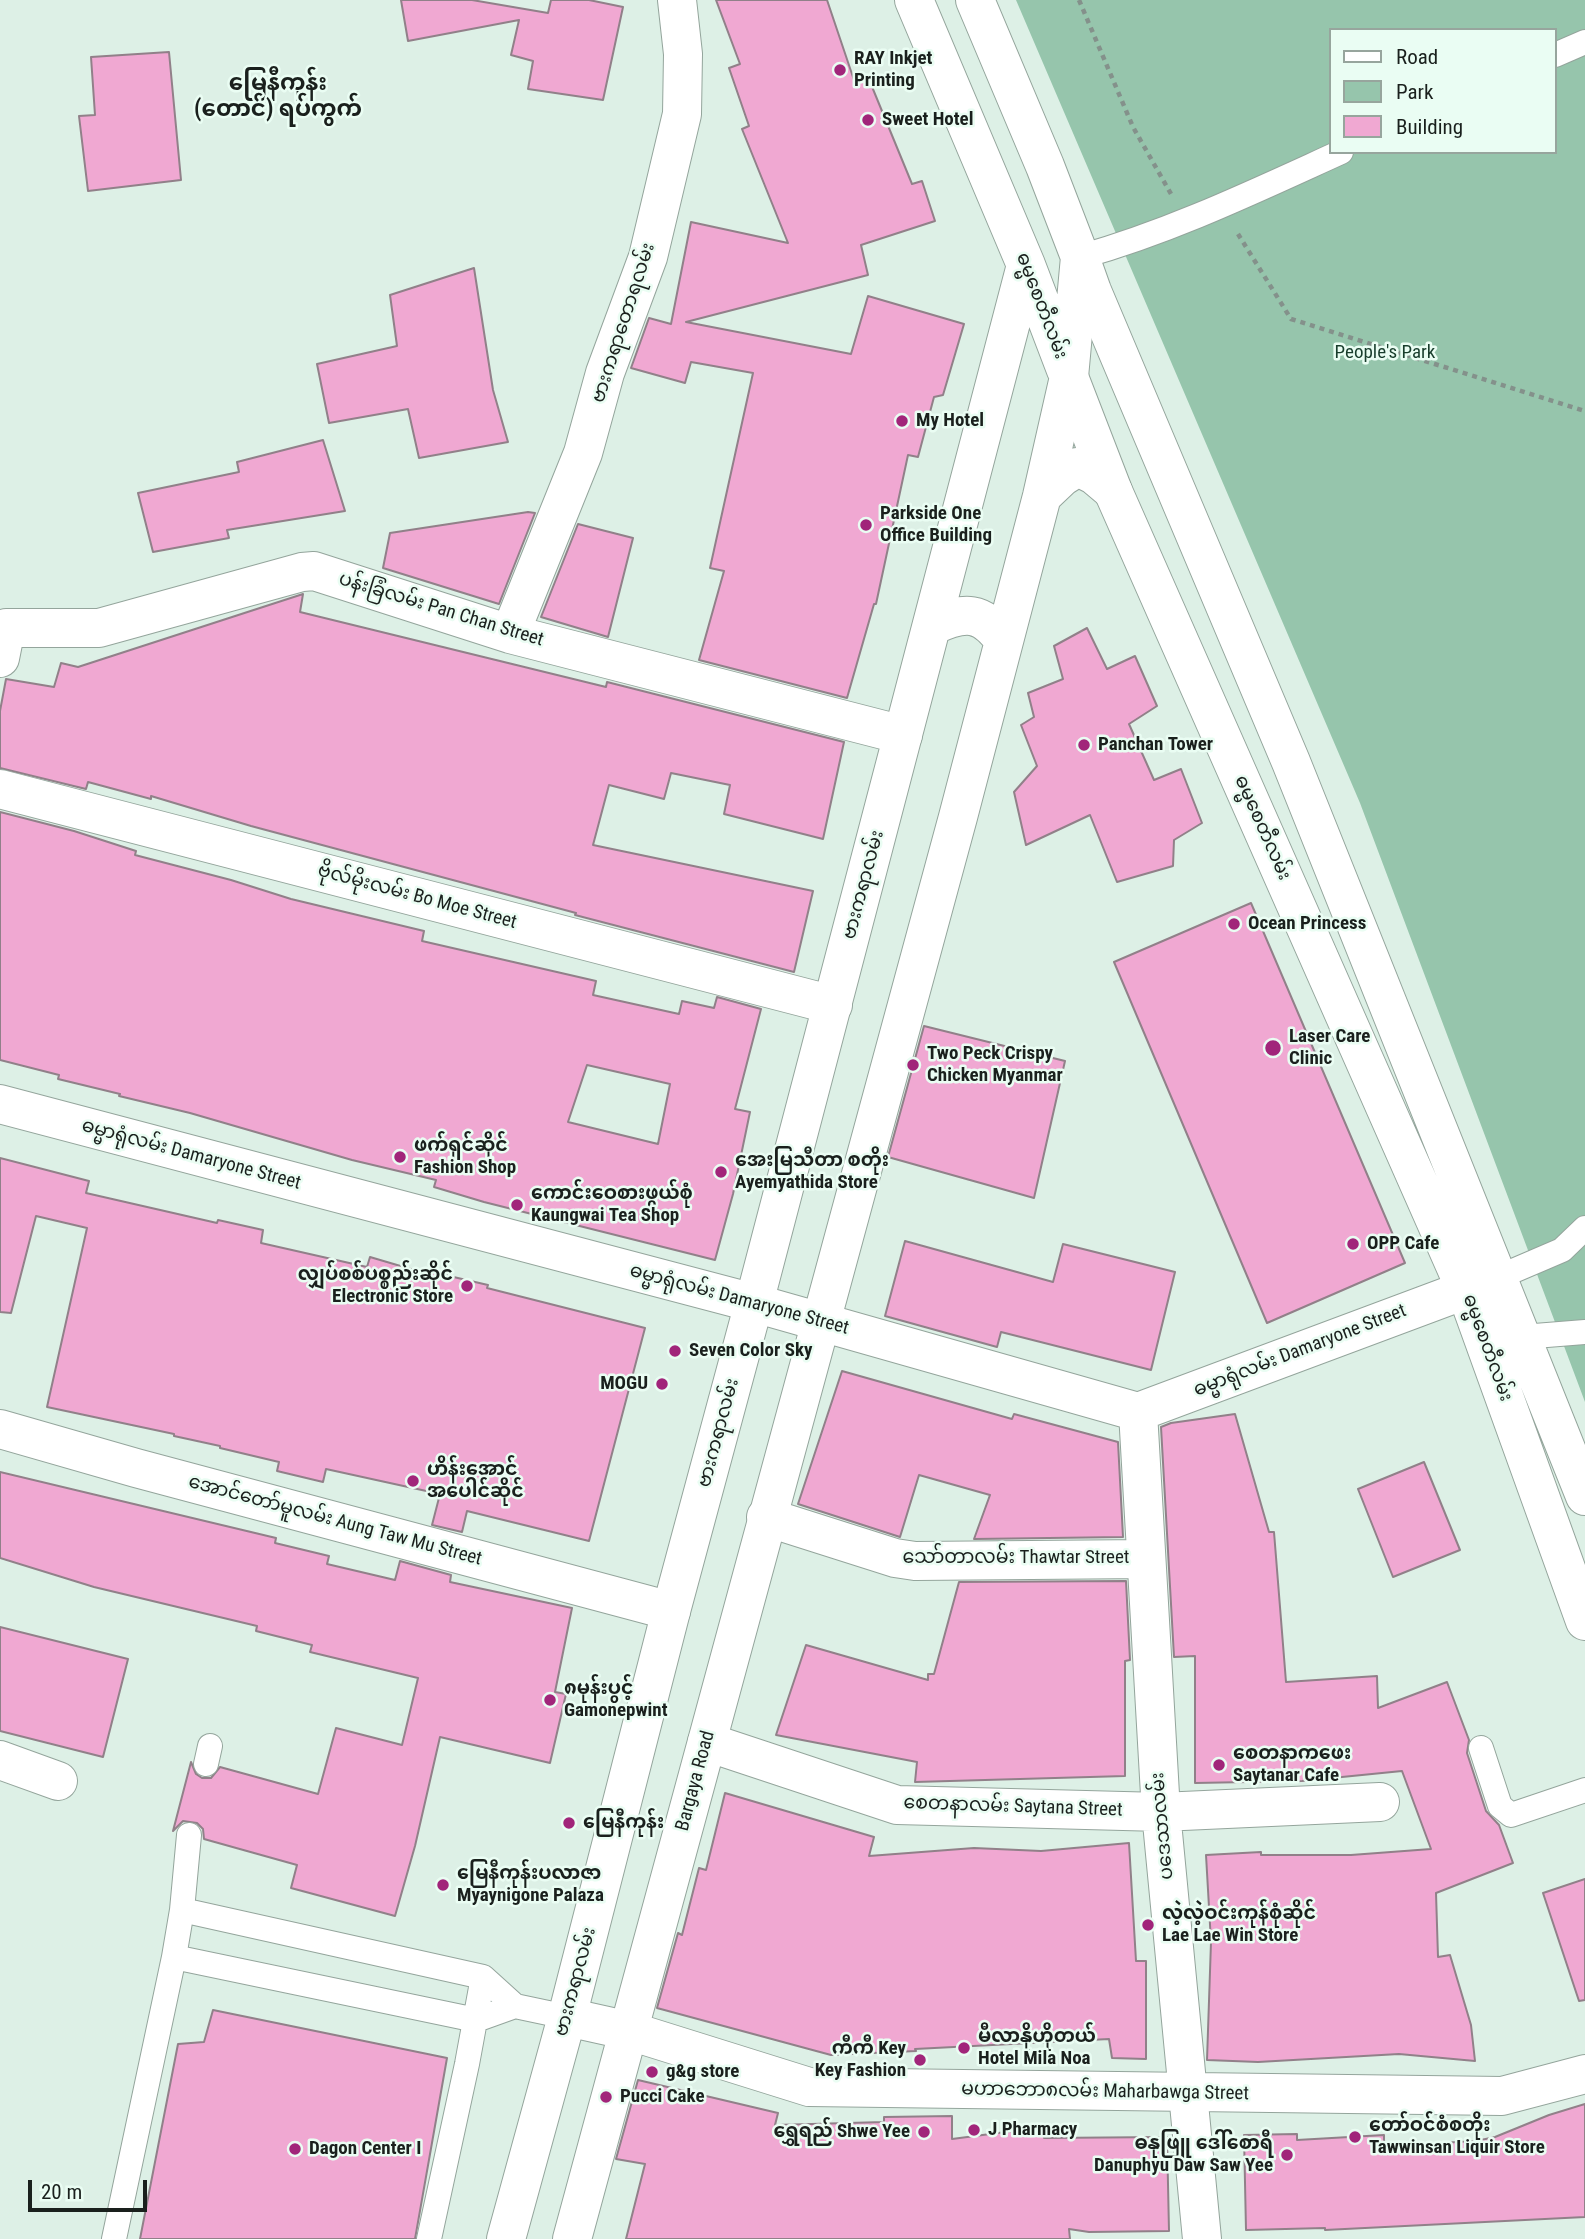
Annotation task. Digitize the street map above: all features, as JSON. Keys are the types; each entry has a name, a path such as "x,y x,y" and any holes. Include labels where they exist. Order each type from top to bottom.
{"main road":[{"name":"ဗားကရာတောရလမ်း","path":"510,634 583,453 605,373 648,257 682,114 683,54 677,0"},
{"name":"ဓမ္မစေတီလမ်း","path":"914,0 1026,265 1113,491 1482,1283 1522,1337 1585,1496"},
{"name":"ဓမ္မစေတီလမ်း","path":"975,0 1045,166 1097,304 1291,762 1482,1283 1585,1621"},
{"path":"821,1323 1042,496 1069,377 1080,257"},
{"name":"ဗားကရာလမ်း","path":"506,2239 567,2017 671,1611 1026,265"},
{"path":"1042,496 1062,477 1078,467 1094,475 1113,491"},
{"name":"ပန်းခြံလမ်း Pan Chan Street","path":"2,632 99,628 302,572 314,571 510,634 903,735"},
{"path":"932,626 963,616 979,616 994,627 1004,641"},
{"name":"ဗိုလ်မိုးလမ်း Bo Moe Street","path":"0,789 833,1005"},
{"name":"ဓမ္မာရုံလမ်း Damaryone Street","path":"0,1104 754,1303 1138,1412 1482,1283"},
{"name":"Bargaya Road","path":"572,2239 766,1517 821,1323"},
{"name":"ပဒေသာလမ်း","path":"1138,1412 1161,1812 1202,2239"},
{"name":"အောင်တော်မူလမ်း Aung Taw Mu Street","path":"0,1429 150,1472 671,1611"},
{"name":"သော်တာလမ်း Thawtar Street","path":"766,1517 895,1558 915,1561 1146,1559"},
{"name":"စေတနာလမ်း Saytana Street","path":"707,1742 897,1805 1161,1812 1380,1802"},
{"path":"0,1760 58,1780"},
{"name":"မဟာဘော၈လမ်း Maharbawga Street","path":"567,2017 630,2031 809,2087 1502,2096 1585,2074"}],"lane":[{"path":"1557,54 1585,42"},
{"path":"1080,257 1127,244 1186,222 1337,154"},
{"path":"1482,1283 1562,1250 1585,1228"},
{"path":"1522,1337 1585,1332"},
{"path":"1481,1748 1500,1807 1511,1815 1585,1790"},
{"path":"114,2239 174,1956 182,1910 188,1835"},
{"path":"182,1910 483,1977 515,2006 567,2017"},
{"path":"174,1956 476,2020 515,2006"},
{"path":"429,2239 483,1977"}],"path":[{"path":"1079,0 1133,127 1186,222"},
{"path":"1222,206 1291,319 1585,411"}],"green space":[{"name":"People's Park","path":"1016,0 1585,0 1585,1402 1360,803"}],"building":[{"path":"401,0 472,0 548,13 551,0 589,0 623,7 603,100 528,89 533,61 511,55 519,20 408,41"},
{"path":"716,0 827,0 855,83 868,77 912,184 922,181 935,221 861,245 868,275 686,322 851,354 868,296 964,324 943,395 934,397 918,457 908,455 876,604 847,698 699,660 724,571 710,568 753,373 691,362 685,383 631,368 649,318 671,324 691,222 788,243 742,129 749,126 729,68 740,64"},
{"path":"169,52 181,180 88,191 79,116 95,115 91,57"},
{"path":"474,268 493,390 508,442 419,458 408,409 329,423 317,364 397,346 390,295"},
{"path":"323,440 345,511 227,530 229,538 153,552 138,493 239,472 237,462"},
{"path":"535,513 499,604 383,568 390,533"},
{"path":"578,524 633,538 608,637 541,617"},
{"path":"303,594 300,612 606,687 607,682 844,742 823,839 724,814 730,785 671,773 664,799 609,785 593,845 813,891 794,972 575,915 576,913 251,826 151,796 151,799 88,782 86,789 0,768 0,711 6,679 54,687 61,663 78,667"},
{"name":"Panchan Tower","path":"1087,628 1107,669 1135,656 1157,706 1129,724 1154,780 1181,769 1202,823 1174,840 1173,866 1117,882 1090,815 1026,845 1014,792 1037,766 1021,725 1034,717 1028,693 1063,679 1054,646"},
{"path":"0,812 74,831 136,851 135,855 291,899 424,931 422,941 596,981 593,995 679,1014 682,1001 714,1008 717,997 761,1009 735,1109 750,1112 733,1194 715,1260 484,1202 434,1187 436,1180 352,1160 190,1113 119,1096 120,1094 58,1079 59,1075 0,1060","holes":["587,1065 670,1084 658,1144 568,1122"]},
{"path":"1251,903 1405,1263 1267,1323 1114,962"},
{"path":"924,1026 1065,1061 1034,1198 888,1157"},
{"path":"0,1158 89,1181 86,1193 217,1223 218,1220 263,1230 261,1243 367,1267 370,1257 431,1275 432,1272 488,1285 487,1288 645,1328 589,1541 467,1511 462,1532 432,1525 440,1494 326,1469 323,1482 277,1471 279,1462 174,1434 47,1407 87,1228 36,1216 11,1313 0,1312"},
{"path":"905,1241 1053,1282 1063,1244 1175,1272 1151,1370 1001,1332 997,1347 885,1316"},
{"path":"842,1371 1012,1419 1014,1414 1118,1442 1123,1537 974,1539 990,1495 919,1475 900,1537 798,1504"},
{"path":"1235,1414 1269,1532 1274,1532 1286,1682 1377,1676 1378,1708 1447,1682 1469,1740 1467,1753 1486,1811 1499,1825 1513,1863 1436,1893 1438,1957 1450,1955 1471,2025 1475,2061 1399,2054 1258,2062 1207,2060 1211,1942 1206,1855 1261,1852 1261,1855 1351,1855 1431,1849 1402,1771 1302,1781 1195,1783 1195,1656 1174,1657 1161,1427 1171,1423"},
{"path":"1424,1462 1460,1550 1393,1577 1358,1489"},
{"path":"0,1472 276,1538 275,1543 329,1556 327,1564 395,1580 400,1561 451,1575 450,1582 572,1608 555,1692 566,1694 550,1763 440,1737 415,1846 395,1916 291,1888 297,1865 204,1839 203,1829 197,1823 183,1821 173,1831 191,1762 196,1774 202,1778 211,1778 220,1767 318,1794 336,1728 402,1745 418,1678 310,1652 312,1645 256,1631 257,1626 94,1587 0,1558"},
{"path":"1126,1581 1130,1660 1125,1661 1125,1776 915,1782 917,1762 776,1735 806,1645 928,1680 928,1674 934,1674 959,1582"},
{"path":"0,1627 128,1659 103,1757 0,1731"},
{"path":"725,1793 874,1837 869,1856 974,1848 1041,1851 1129,1843 1136,1961 1146,1961 1146,2059 1112,2058 1109,2039 831,2055 657,2008 678,1933 682,1935 699,1868 706,1870"},
{"path":"1585,1879 1585,2000 1579,2001 1543,1893"},
{"name":"Dagon Center I","path":"213,2010 447,2058 415,2239 140,2239 178,2044 204,2042"},
{"path":"638,2080 778,2113 775,2125 884,2122 884,2117 952,2116 952,2139 1044,2127 1044,2138 1167,2137 1169,2231 1089,2232 1069,2229 1070,2239 626,2239 645,2164 616,2159"},
{"path":"1585,2104 1585,2217 1325,2230 1246,2230 1244,2135 1297,2134 1297,2140 1384,2135 1384,2146 1476,2141 1495,2137"}],"place":[{"name":"RAY Inkjet Printing","path":"840,70"},
{"name":"Sweet Hotel","path":"868,120"},
{"name":"My Hotel","path":"902,421"},
{"name":"Parkside One Office Building","path":"866,525"},
{"name":"Panchan Tower","path":"1084,745"},
{"name":"Ocean Princess","path":"1234,924"},
{"name":"Laser Care Clinic","path":"1273,1048"},
{"name":"Two Peck Crispy Chicken Myanmar","path":"913,1065"},
{"name":"ဖက်ရှင်ဆိုင် Fashion Shop","path":"400,1157"},
{"name":"အေးမြသီတာ စတိုး Ayemyathida Store","path":"721,1172"},
{"name":"ကောင်းဝေစားဖွယ်စုံ Kaungwai Tea Shop","path":"517,1205"},
{"name":"OPP Cafe","path":"1353,1244"},
{"name":"လျှပ်စစ်ပစ္စည်းဆိုင် Electronic Store","path":"467,1286"},
{"name":"Seven Color Sky","path":"675,1351"},
{"name":"MOGU","path":"662,1384"},
{"name":"ဟိန်းအောင် အပေါင်ဆိုင်","path":"413,1481"},
{"name":"၈မုန်းပွင့် Gamonepwint","path":"550,1700"},
{"name":"စေတနာကဖေး Saytanar Cafe","path":"1219,1765"},
{"name":"မြေနီကုန်း","path":"569,1823"},
{"name":"မြေနီကုန်းပလာဇာ Myaynigone Palaza","path":"443,1885"},
{"name":"လဲ့လဲ့ဝင်းကုန်စုံဆိုင် Lae Lae Win Store","path":"1148,1925"},
{"name":"မီလာနိုဟိုတယ် Hotel Mila Noa","path":"964,2048"},
{"name":"ကီကီ Key Key Fashion","path":"920,2060"},
{"name":"g&g store","path":"652,2072"},
{"name":"Pucci Cake","path":"606,2097"},
{"name":"J Pharmacy","path":"974,2130"},
{"name":"ရွှေရည် Shwe Yee","path":"924,2132"},
{"name":"တော်ဝင်စံစတိုး Tawwinsan Liquir Store","path":"1355,2137"},
{"name":"Dagon Center I","path":"295,2149"},
{"name":"ဓနုဖြူ ဒေါ်စောရီ Danuphyu Daw Saw Yee","path":"1287,2155"}],"district":[{"name":"မြေနီကုန်း (တောင်) ရပ်ကွက်","path":"278,97"}]}
